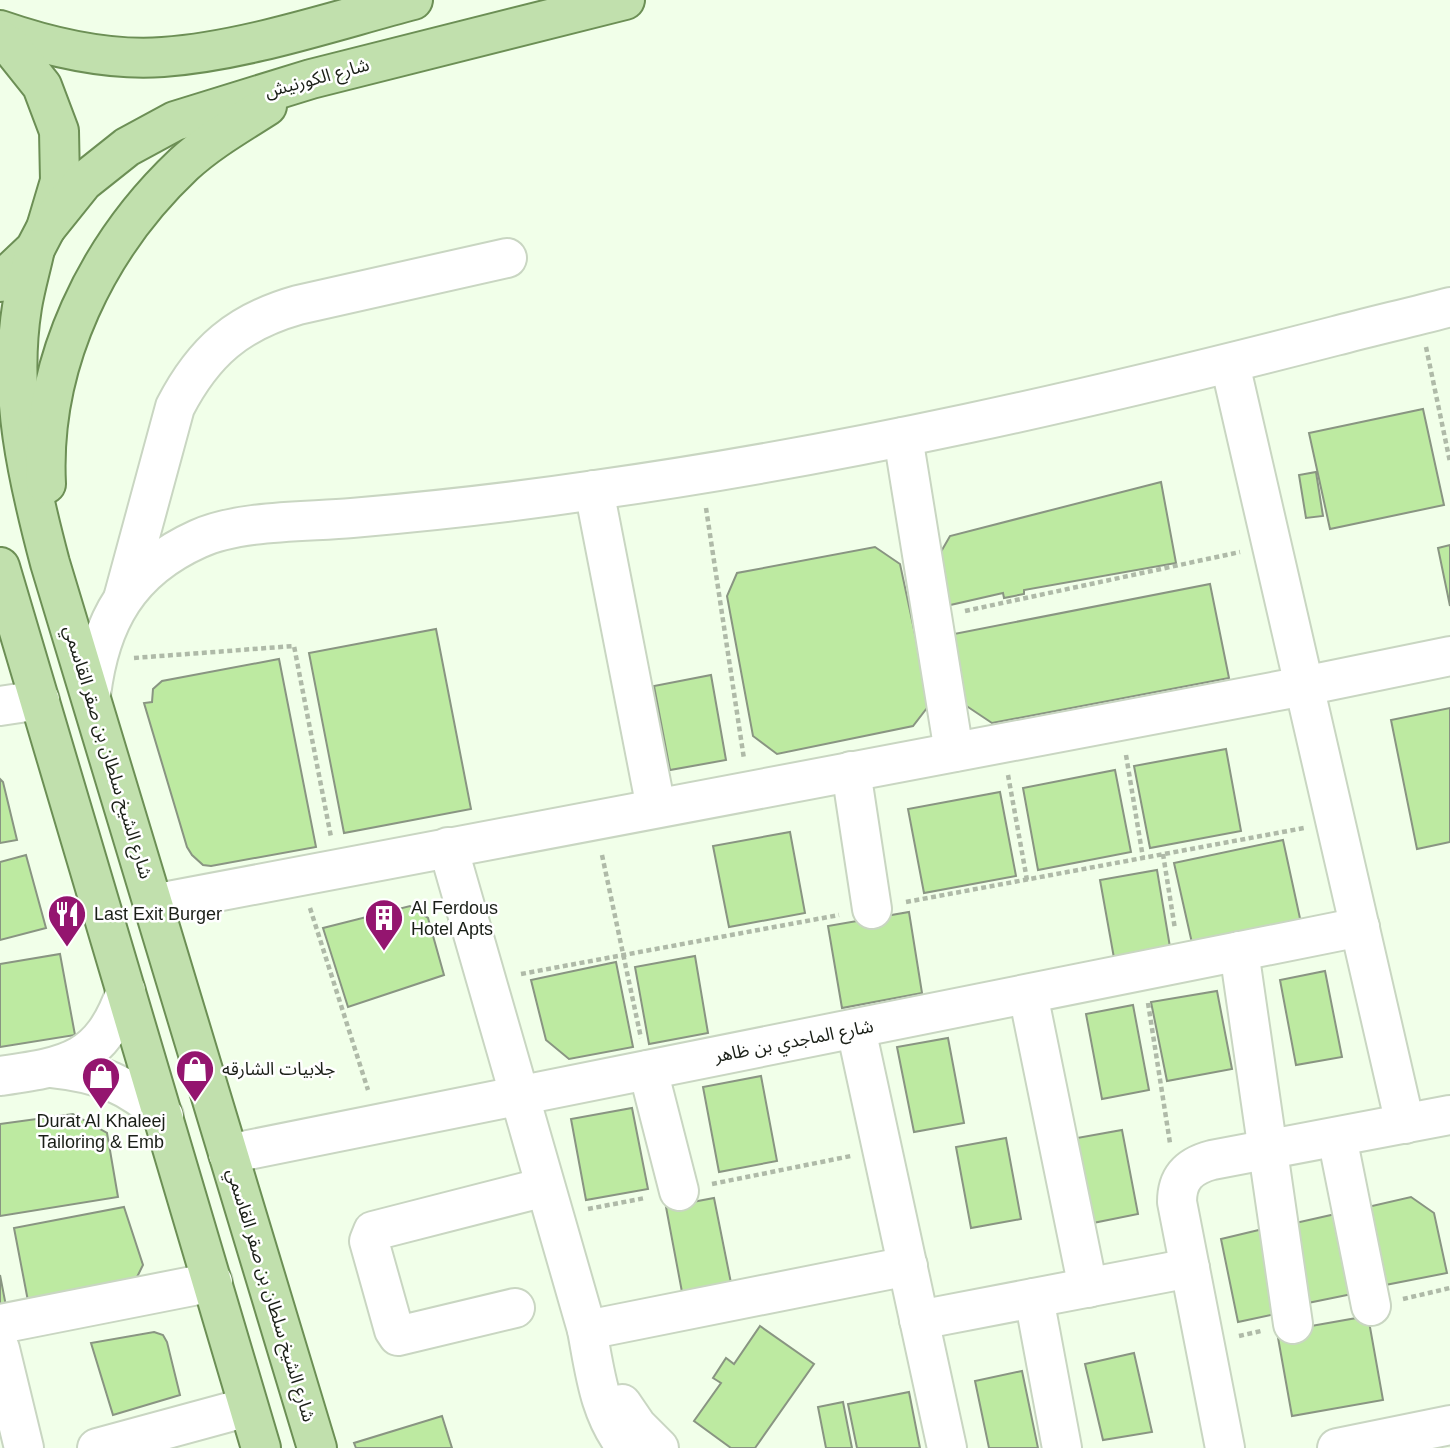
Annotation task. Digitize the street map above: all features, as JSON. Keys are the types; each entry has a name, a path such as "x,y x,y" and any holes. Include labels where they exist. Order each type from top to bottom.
{"main road":[{"path":"0,30 34,42 97,55 161,57 224,49 413,0"},
{"name":"شارع الكورنيش","path":"0,282 40,238 83,181 127,148 175,121 311,79 625,0"},
{"name":"شارع الشيخ سلطان بن صقر القاسمي","path":"0,39 11,47 42,86 59,131 60,180 40,238 22,309 18,370 21,431 27,467 50,563 93,678 153,904 317,1448"},
{"path":"50,563 46,476 50,418 58,373 68,340 93,282 120,237 151,198 186,163 226,132 311,79"},
{"path":"0,567 261,1448"}],"street":[{"path":"123,598 175,407 204,360 224,341 247,325 285,309 507,258"},
{"path":"93,678 106,628 123,598 145,573 172,552 203,537 236,528 594,491 903,437 1053,406 1435,311"},
{"path":"1230,364 1405,1124"},
{"path":"903,437 954,752"},
{"path":"594,491 656,808"},
{"path":"153,904 1450,656"},
{"path":"0,706 40,699"},
{"path":"851,771 872,908"},
{"path":"448,847 586,1330 598,1393 615,1434 627,1448"},
{"name":"شارع الماجدي بن ظاهر","path":"229,1154 1360,927"},
{"path":"1239,951 1293,1324"},
{"path":"0,1076 51,1068 78,1058 101,1041 117,1017 127,991"},
{"path":"1028,994 1088,1288"},
{"path":"856,1029 947,1448"},
{"path":"51,1068 83,1071 112,1080 140,1096 164,1116"},
{"path":"648,1070 679,1191"},
{"path":"1225,1448 1177,1202 1177,1190 1182,1179 1190,1169 1200,1163 1450,1115"},
{"path":"1337,1137 1371,1306"},
{"path":"515,1308 398,1336 394,1331 369,1241 373,1231 550,1201"},
{"path":"586,1330 908,1266"},
{"path":"919,1320 1190,1268"},
{"path":"0,1324 213,1282"},
{"path":"1034,1298 1062,1448"},
{"path":"586,1330 624,1408 659,1448"},
{"path":"0,1349 24,1448"},
{"path":"97,1448 248,1407"},
{"path":"1338,1448 1398,1442 1450,1425"}],"path":[{"path":"1435,311 1450,462"},
{"path":"701,473 749,791"},
{"path":"932,618 1272,546"},
{"path":"93,678 294,646 318,872 378,1125"},
{"path":"1120,721 1143,858"},
{"path":"1002,743 1027,880"},
{"path":"594,820 648,1070"},
{"path":"486,980 1336,822"},
{"path":"1163,854 1180,963"},
{"path":"1143,971 1177,1190"},
{"path":"550,1201 679,1191 882,1149"}],"building":[{"path":"1423,409 1444,505 1330,529 1309,433"},
{"path":"1316,472 1323,516 1306,518 1299,475"},
{"path":"1161,482 1176,563 1024,590 1024,594 1004,598 1003,593 946,606 938,557 950,536"},
{"path":"1450,545 1450,606 1438,548"},
{"path":"875,547 900,564 930,704 913,726 777,754 753,736 727,596 737,573"},
{"path":"1210,584 1229,678 992,723 965,705 954,634"},
{"path":"436,629 471,809 344,833 309,653"},
{"path":"279,659 316,847 211,866 203,865 187,847 144,703 152,702 153,689 162,681"},
{"path":"711,675 726,760 670,770 654,686"},
{"path":"1450,708 1450,842 1417,849 1391,720"},
{"path":"1226,749 1241,831 1150,848 1134,766"},
{"path":"1115,770 1131,852 1038,870 1023,788"},
{"path":"0,779 17,840 0,843"},
{"path":"1000,792 1016,876 924,893 908,809"},
{"path":"790,832 805,913 729,927 713,846"},
{"path":"1283,840 1301,923 1192,943 1174,863"},
{"path":"26,855 46,928 0,940 0,862"},
{"path":"1157,870 1170,947 1114,958 1100,880"},
{"name":"Al Ferdous Hotel Apts","path":"410,906 428,918 444,975 348,1007 323,928"},
{"path":"909,912 922,993 842,1008 828,926"},
{"path":"60,954 75,1035 0,1047 0,964"},
{"path":"695,956 708,1033 649,1044 635,967"},
{"path":"616,962 633,1047 569,1059 546,1040 531,980"},
{"path":"1325,971 1342,1057 1296,1065 1280,980"},
{"path":"1217,991 1232,1069 1167,1081 1151,1002"},
{"path":"1133,1005 1149,1090 1102,1099 1086,1014"},
{"path":"948,1038 964,1123 914,1132 897,1047"},
{"path":"761,1076 777,1161 719,1172 703,1087"},
{"path":"632,1108 648,1189 586,1200 571,1119"},
{"path":"73,1114 107,1133 118,1197 0,1216 0,1124"},
{"path":"1122,1130 1138,1214 1093,1223 1077,1138"},
{"path":"1006,1138 1021,1219 971,1228 956,1147"},
{"path":"1411,1197 1434,1213 1447,1273 1375,1287 1359,1209"},
{"path":"714,1198 731,1283 682,1292 666,1207"},
{"path":"124,1207 143,1265 135,1281 28,1301 14,1228"},
{"path":"1340,1213 1357,1293 1298,1305 1282,1226"},
{"path":"1263,1229 1280,1313 1238,1322 1221,1239"},
{"path":"0,1275 6,1306 0,1308"},
{"path":"1368,1316 1383,1400 1292,1416 1277,1332"},
{"path":"760,1326 814,1364 755,1448 731,1448 694,1421 721,1383 713,1378 726,1358 734,1364"},
{"path":"154,1332 163,1335 167,1342 180,1395 113,1415 91,1343"},
{"path":"1134,1353 1152,1432 1103,1440 1085,1364"},
{"path":"1022,1371 1038,1448 989,1448 975,1381"},
{"path":"909,1392 920,1448 857,1448 848,1404"},
{"path":"843,1402 852,1448 826,1448 818,1407"},
{"path":"442,1416 452,1448 356,1448 354,1443"}],"place":[{"name":"Last Exit Burger","path":"67,948"},
{"name":"Al Ferdous Hotel Apts","path":"384,952"},
{"name":"جلابيات الشارقه","path":"195,1103"},
{"name":"Durat Al Khaleej Tailoring & Emb","path":"101,1110"}]}
